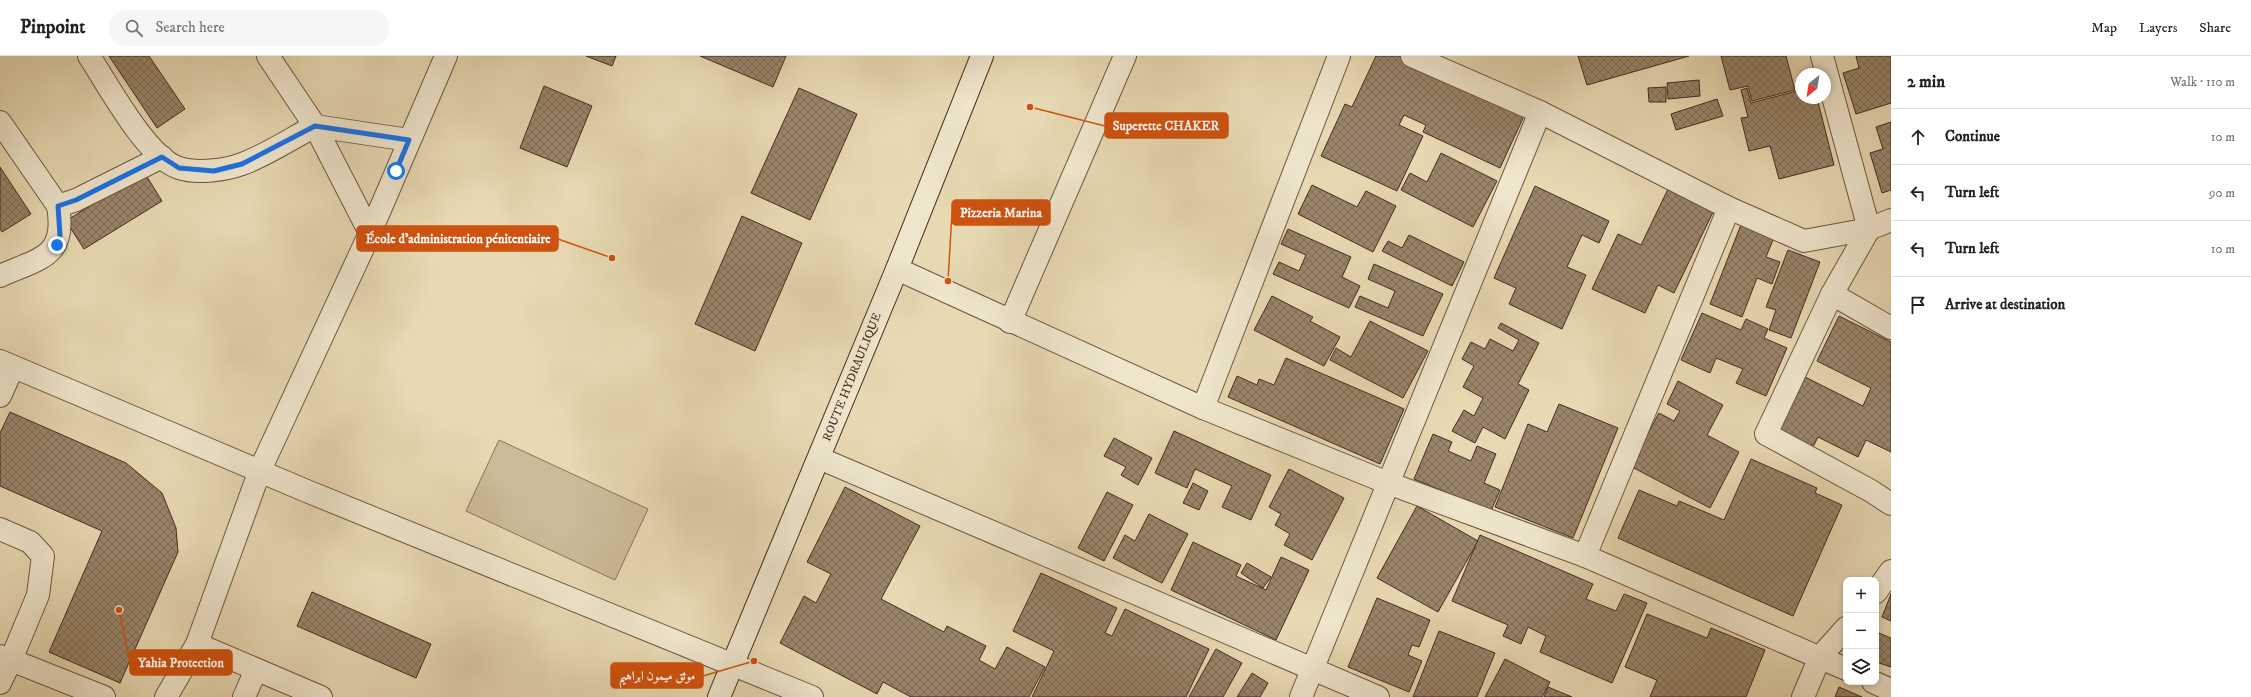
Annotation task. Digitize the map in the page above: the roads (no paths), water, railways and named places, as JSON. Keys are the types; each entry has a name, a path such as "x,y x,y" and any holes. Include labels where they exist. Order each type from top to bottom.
{"street":[{"path":"89,56 141,135 162,157 179,168 214,171 242,164 315,126 409,140"},
{"path":"268,56 315,126 370,233"},
{"path":"166,697 197,644 260,470 370,233 446,56"},
{"name":"ROUTE HYDRAULIQUE","path":"719,697 897,269 982,56"},
{"path":"1010,322 1125,56"},
{"path":"1203,408 1339,56"},
{"path":"1822,56 1869,229 1832,294 1766,434 1871,491 1891,504"},
{"path":"1416,57 1540,112 1729,208 1804,242 1869,229 1891,220"},
{"path":"1301,697 1540,112"},
{"path":"0,122 58,206 60,235 57,245 46,255 0,276"},
{"path":"58,206 76,200 162,157"},
{"path":"1585,556 1729,208"},
{"path":"897,269 1010,322 1203,408 1388,483 1585,556 1843,668"},
{"path":"1832,294 1891,328"},
{"path":"0,396 6,364 195,445 260,470 316,495 812,697"},
{"path":"819,458 1378,697"},
{"path":"0,529 30,542 43,556 38,595 6,658 0,683"},
{"path":"1803,697 1820,657 1843,631"},
{"path":"197,644 321,697"},
{"path":"6,658 104,697"},
{"path":"244,697 256,670"},
{"path":"1879,685 1891,690"}],"place":[{"name":"Superette CHAKER","path":"1030,107"},
{"name":"École d'administration pénitentiaire","path":"612,258"},
{"name":"Pizzeria Marina","path":"948,281"},
{"name":"Yahia Protection","path":"119,610"},
{"name":"موثق ميمون ابراهيم","path":"754,661"}]}
